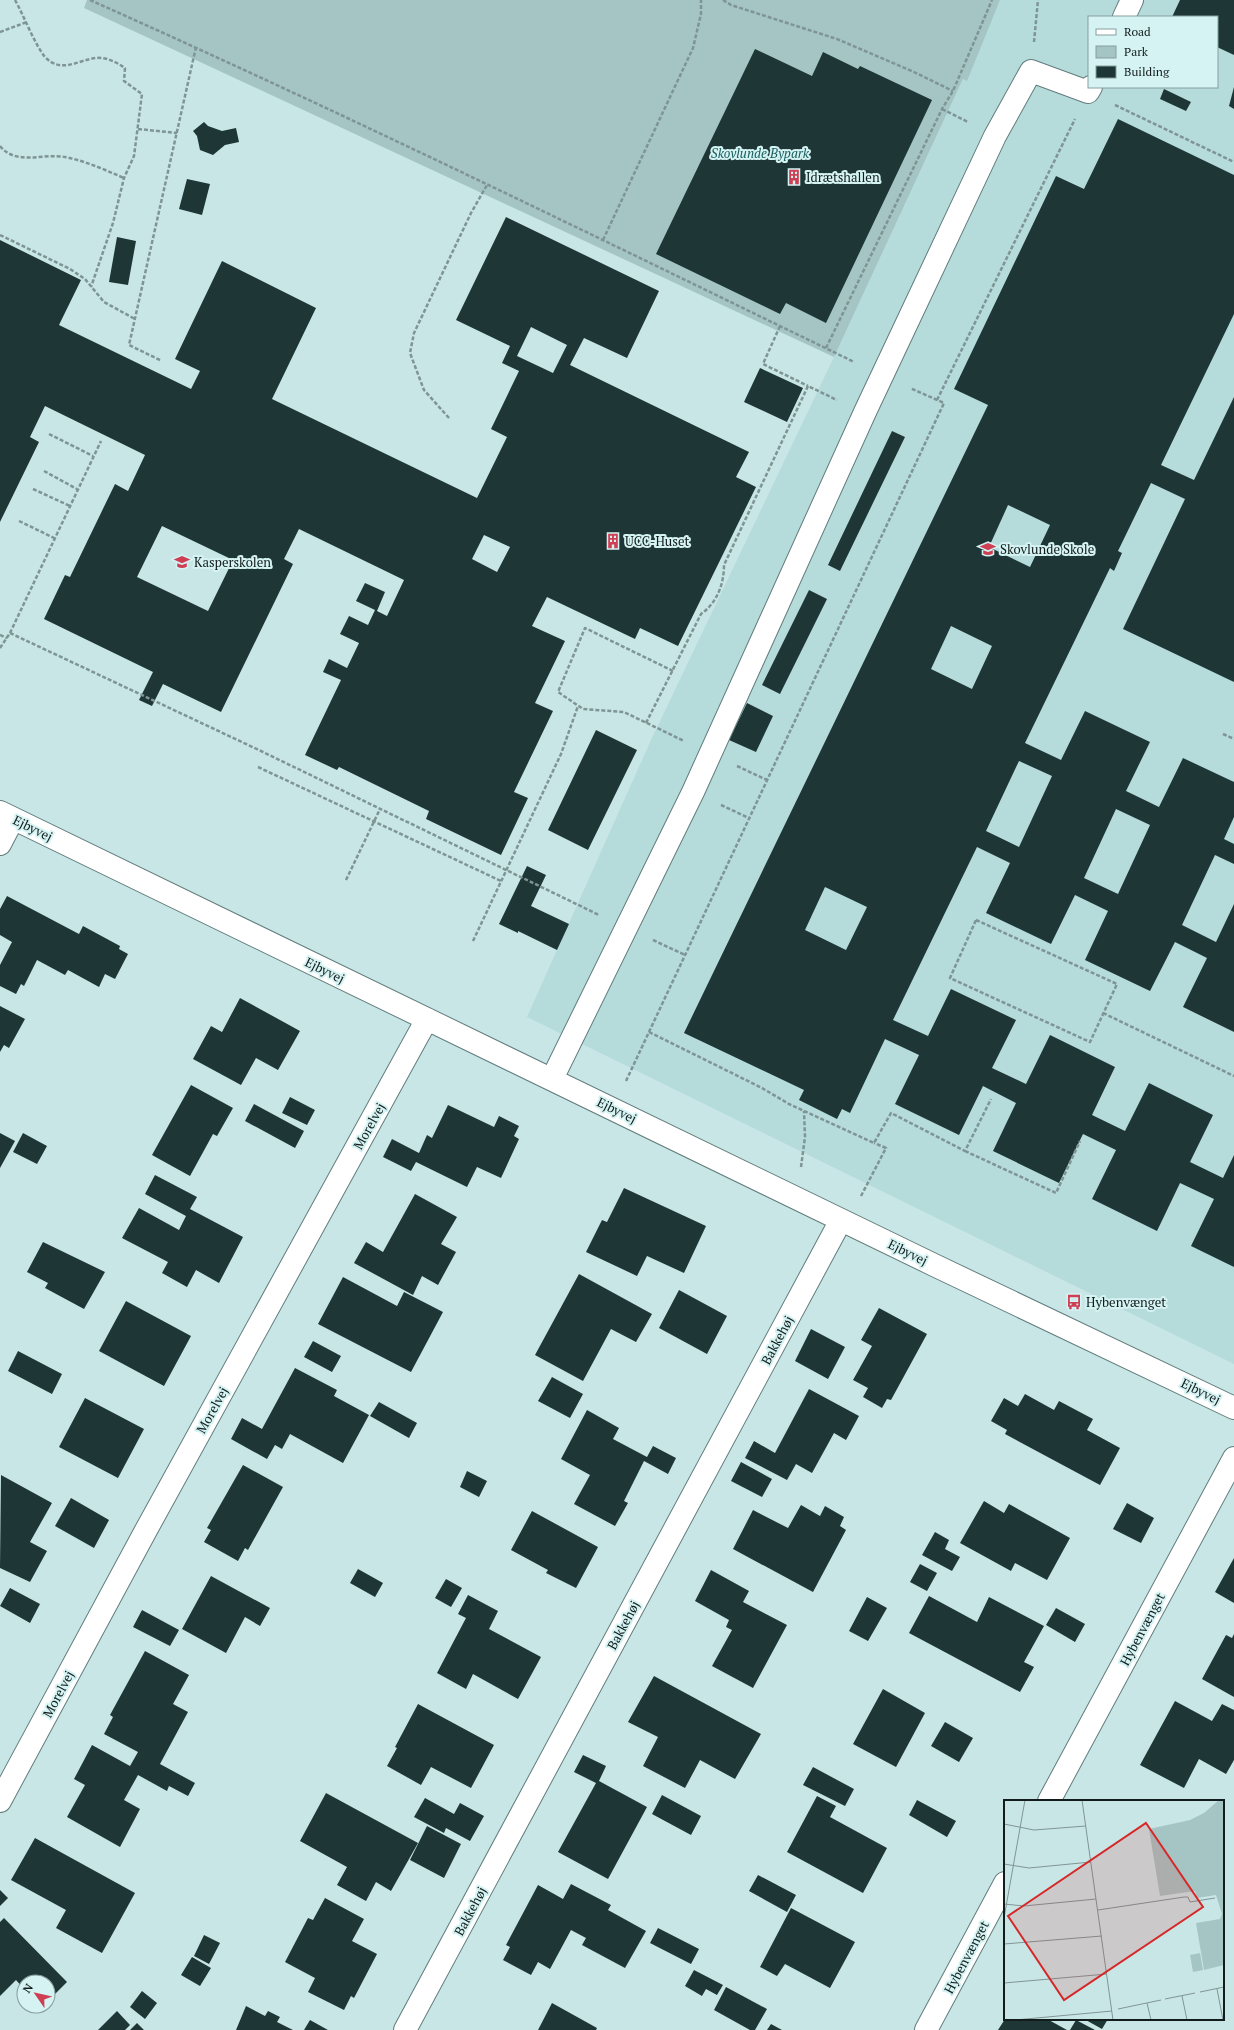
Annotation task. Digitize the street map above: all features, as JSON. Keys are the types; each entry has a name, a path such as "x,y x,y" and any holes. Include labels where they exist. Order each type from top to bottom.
{"street":[{"path":"1124,16 1132,0"},
{"path":"552,1079 710,754 882,375 1004,118 1031,70 1090,90"},
{"path":"0,844 7,816"},
{"name":"Ejbyvej","path":"7,816 791,1196 1234,1408"},
{"name":"Morelvej","path":"0,1801 145,1532 427,1019"},
{"name":"Bakkehøj","path":"404,2030 841,1220"},
{"name":"Hybenvænget","path":"1050,1800 1234,1458"},
{"name":"Hybenvænget","path":"926,2030 1004,1885"}],"path":[{"path":"14,0 27,22 38,46 45,57 54,64 73,65 97,58 115,61 124,68 124,81 142,94 134,156 124,178 113,223 91,287"},
{"path":"90,0 196,47 603,240 882,375 944,403 613,1109"},
{"path":"603,240 692,48 701,14 701,0"},
{"path":"723,0 731,5 837,40 914,72 953,91"},
{"path":"826,348 942,109 953,91 992,0"},
{"path":"1031,70 1038,0"},
{"path":"0,32 27,22"},
{"path":"160,360 129,345 196,47"},
{"path":"937,400 1090,90 1234,162"},
{"path":"138,129 177,133"},
{"path":"0,146 11,154 20,157 63,157 86,163 124,178"},
{"path":"449,418 424,390 410,353 414,333 471,213 486,185"},
{"path":"0,235 70,269 85,279 104,302 135,319"},
{"path":"780,326 763,364 865,412"},
{"path":"646,723 701,614 711,607 724,578 724,565 808,386"},
{"path":"48,434 93,456"},
{"path":"0,648 10,633 101,441"},
{"path":"44,471 77,489"},
{"path":"33,489 70,506"},
{"path":"19,521 54,538"},
{"path":"673,671 585,628 558,692 583,709 624,712 710,754"},
{"path":"10,633 578,905"},
{"path":"0,635 7,638"},
{"path":"473,941 561,754 578,706"},
{"path":"1223,734 1234,739"},
{"path":"258,767 501,882"},
{"path":"346,880 380,809"},
{"path":"976,920 1117,984 1103,1013 1090,1042 950,978 976,920"},
{"path":"1103,1013 1234,1076"},
{"path":"649,1032 762,1088 788,1104 886,1148 873,1172"},
{"path":"965,1151 991,1099"},
{"path":"791,1196 802,1164 805,1137 804,1111"},
{"path":"874,1143 891,1113 965,1151 1056,1193 1080,1141"}],"shaded area":[{"name":"Skovlunde Skole","path":"1000,0 1234,0 1234,1364 527,1017 651,740 834,357"}],"green space":[{"name":"Skovlunde Bypark","path":"87,0 1000,0 967,81 963,79 834,357 84,8"}],"building":[{"path":"1180,0 1234,0 1234,55 1218,47 1218,16 1172,16"},
{"name":"Idrætshallen","path":"755,49 812,76 823,52 858,69 860,66 932,100 826,323 786,303 780,314 656,254"},
{"path":"1234,87 1234,109 1229,106"},
{"path":"1164,89 1191,102 1186,111 1160,99"},
{"path":"1118,119 1234,175 1234,314 1161,465 1194,480 1234,397 1234,682 1123,629 1185,499 1151,483 1118,551 1122,553 1114,571 1110,568 1025,743 1061,760 1085,711 1150,742 1126,791 1159,807 1183,758 1234,782 1234,817 1224,839 1234,844 1234,864 1215,855 1182,925 1216,942 1234,904 1234,1032 1183,1007 1207,958 1175,942 1150,991 1085,960 1108,911 1075,895 1051,944 986,913 1010,863 977,847 893,1020 928,1036 951,989 1016,1020 992,1068 1026,1084 1050,1035 1115,1067 1092,1115 1125,1131 1149,1083 1213,1115 1190,1162 1223,1178 1234,1155 1234,1267 1191,1246 1214,1199 1180,1183 1157,1231 1092,1199 1116,1150 1083,1134 1059,1183 993,1151 1016,1103 983,1086 959,1135 895,1104 919,1055 885,1039 850,1113 842,1109 837,1119 799,1100 804,1090 684,1033 988,405 954,389 1056,176 1084,189","holes":["1008,505 1050,525 1030,567 989,547","951,626 992,646 972,689 931,669","1019,761 1052,776 1019,847 986,831","1116,809 1150,825 1118,894 1084,878","825,887 867,907 846,950 805,930"]},
{"path":"204,122 208,126 222,131 236,128 239,142 225,145 213,155 200,150 197,136 193,131"},
{"path":"187,179 210,184 202,215 179,209"},
{"name":"UCC-Huset","path":"506,217 659,291 627,358 584,338 570,365 749,452 736,477 756,487 678,646 640,628 635,639 547,597 532,626 565,641 535,703 553,711 514,792 528,798 501,855 426,819 429,811 339,767 337,770 305,755 341,680 323,672 329,659 347,668 359,643 340,634 349,616 368,625 375,610 356,601 365,583 385,592 377,611 387,616 404,580 299,529 284,559 293,564 221,712 163,684 152,706 139,700 153,672 44,619 65,575 70,577 115,484 128,491 145,455 45,406 30,437 39,442 0,522 0,240 81,280 59,325 191,389 200,371 175,359 222,261 316,308 272,399 477,498 507,437 491,429 519,371 502,363 510,346 456,320","holes":["531,327 567,345 553,373 517,356","162,526 233,560 208,611 137,577","484,535 510,547 497,572 472,559"]},
{"path":"117,237 136,241 128,285 109,282"},
{"path":"760,368 803,388 787,422 744,402"},
{"path":"892,431 905,437 840,571 828,565"},
{"path":"809,590 827,599 780,694 762,685"},
{"path":"747,703 773,716 756,752 729,740"},
{"path":"596,730 637,750 588,850 548,830"},
{"path":"527,866 546,875 531,906 569,924 557,950 518,931 518,933 499,924"},
{"path":"7,896 79,934 83,926 120,946 119,949 128,954 115,979 105,974 99,987 68,970 65,975 37,960 24,986 21,984 16,994 0,986 0,965 12,942 0,935 0,909"},
{"path":"240,998 300,1031 278,1070 256,1058 241,1085 193,1059 211,1026 222,1032"},
{"path":"0,1006 25,1019 9,1048 4,1045 0,1052"},
{"path":"191,1085 233,1108 217,1136 213,1134 190,1176 152,1155"},
{"path":"290,1097 315,1110 307,1125 282,1113"},
{"path":"254,1104 304,1131 295,1148 245,1121"},
{"path":"448,1105 494,1127 499,1116 519,1126 514,1136 519,1139 501,1178 477,1167 467,1187 416,1162 411,1171 383,1157 392,1139 419,1153 427,1135 432,1138"},
{"path":"0,1133 15,1141 0,1168"},
{"path":"23,1133 47,1146 37,1164 13,1152"},
{"path":"155,1175 197,1197 190,1209 243,1237 219,1283 196,1270 187,1287 162,1273 168,1262 122,1238 139,1208 179,1230 186,1216 145,1194"},
{"path":"624,1188 706,1226 684,1273 647,1256 637,1276 586,1252 602,1220 607,1222"},
{"path":"415,1194 457,1217 441,1244 456,1252 438,1285 422,1276 413,1295 354,1263 366,1242 383,1252"},
{"path":"43,1242 105,1272 84,1309 45,1288 48,1283 27,1272"},
{"path":"579,1274 652,1314 636,1342 611,1329 583,1381 535,1355"},
{"path":"343,1277 397,1306 404,1292 443,1312 411,1372 318,1324"},
{"path":"679,1290 727,1316 707,1354 659,1328"},
{"path":"126,1301 191,1336 164,1386 99,1351"},
{"path":"879,1308 927,1334 891,1400 887,1399 882,1408 863,1397 868,1388 853,1380 872,1346 861,1340"},
{"path":"811,1329 845,1347 828,1379 795,1361"},
{"path":"313,1341 341,1356 332,1372 304,1357"},
{"path":"18,1351 62,1374 52,1394 8,1371"},
{"path":"295,1368 337,1390 334,1396 369,1415 343,1463 290,1434 282,1449 275,1445 267,1459 231,1439 242,1418 262,1429"},
{"path":"552,1377 583,1394 570,1418 538,1401"},
{"path":"809,1389 859,1416 846,1440 834,1433 812,1473 796,1464 787,1480 745,1458 754,1441 775,1453"},
{"path":"1025,1394 1054,1410 1059,1401 1093,1419 1087,1430 1120,1448 1100,1485 1005,1434 1007,1430 991,1421 1004,1398 1018,1406"},
{"path":"85,1398 144,1429 118,1478 59,1447"},
{"path":"379,1402 417,1423 409,1438 370,1416"},
{"path":"587,1410 619,1428 613,1439 647,1457 653,1446 676,1458 668,1474 644,1461 624,1501 628,1503 615,1526 574,1504 590,1475 561,1459"},
{"path":"741,1462 772,1479 762,1497 731,1481"},
{"path":"243,1465 283,1487 248,1550 245,1548 238,1561 204,1542 211,1530 207,1528"},
{"path":"467,1471 487,1481 479,1497 460,1487"},
{"path":"1,1475 52,1503 30,1542 47,1551 30,1582 0,1568"},
{"path":"71,1498 109,1520 94,1548 55,1526"},
{"path":"984,1501 1004,1513 1009,1504 1070,1538 1047,1580 1015,1563 1011,1571 960,1543"},
{"path":"1127,1503 1154,1518 1141,1543 1113,1529"},
{"path":"801,1505 820,1516 825,1506 844,1517 840,1526 846,1530 813,1592 733,1549 753,1510 788,1528"},
{"path":"532,1511 598,1547 576,1588 546,1573 548,1570 511,1550"},
{"path":"935,1532 949,1540 945,1549 960,1557 952,1571 922,1555"},
{"path":"1234,1558 1234,1603 1215,1592"},
{"path":"920,1564 937,1573 927,1591 910,1582"},
{"path":"358,1569 383,1583 375,1597 350,1583"},
{"path":"711,1570 749,1591 743,1602 787,1625 753,1688 712,1666 732,1630 726,1627 729,1620 695,1601"},
{"path":"211,1576 270,1608 260,1626 245,1617 226,1653 182,1629"},
{"path":"446,1579 462,1588 451,1607 435,1598"},
{"path":"10,1588 40,1604 30,1623 0,1606"},
{"path":"468,1595 498,1611 489,1629 541,1657 518,1699 473,1674 466,1689 437,1673 466,1618 458,1614"},
{"path":"929,1596 977,1622 989,1597 1044,1626 1024,1662 1034,1667 1020,1692 909,1633"},
{"path":"867,1597 887,1608 868,1641 849,1631"},
{"path":"1056,1608 1085,1624 1075,1642 1046,1625"},
{"path":"142,1610 179,1630 170,1646 133,1627"},
{"path":"1234,1634 1234,1697 1202,1679 1226,1635 1232,1638"},
{"path":"145,1651 189,1675 173,1704 188,1712 160,1764 195,1783 188,1796 169,1786 167,1791 138,1775 124,1800 140,1809 120,1847 67,1817 85,1785 74,1779 92,1745 130,1766 138,1752 104,1734 113,1717 110,1715"},
{"path":"654,1676 761,1734 735,1779 700,1760 685,1788 643,1766 658,1737 628,1722"},
{"path":"883,1689 925,1713 896,1767 853,1744"},
{"path":"1175,1701 1212,1721 1222,1704 1234,1710 1234,1760 1226,1774 1199,1759 1184,1788 1140,1765"},
{"path":"418,1704 494,1745 471,1788 431,1767 421,1785 387,1766 397,1748 395,1747"},
{"path":"945,1722 973,1738 959,1762 931,1746"},
{"path":"583,1755 606,1766 599,1781 647,1807 608,1879 558,1852 596,1783 574,1772"},
{"path":"813,1767 854,1789 845,1806 803,1785"},
{"path":"326,1793 418,1843 391,1891 376,1882 366,1901 337,1885 347,1867 300,1841"},
{"path":"662,1795 701,1816 691,1835 652,1814"},
{"path":"817,1796 836,1806 830,1817 887,1848 863,1893 787,1852"},
{"path":"425,1798 454,1814 460,1803 484,1816 470,1841 446,1828 444,1833 414,1817"},
{"path":"917,1800 956,1821 947,1837 909,1815"},
{"path":"427,1826 461,1844 444,1878 410,1860"},
{"path":"35,1838 135,1893 102,1953 56,1928 66,1910 11,1880"},
{"path":"758,1875 796,1895 787,1912 749,1891"},
{"path":"571,1884 611,1905 608,1910 646,1931 625,1968 582,1945 586,1938 571,1930 550,1969 538,1962 531,1975 503,1960 510,1947 506,1945 538,1885 563,1899"},
{"path":"0,1890 8,1898 0,1906"},
{"path":"325,1898 364,1919 352,1941 377,1954 354,1998 351,1996 344,2010 308,1992 315,1978 285,1962 308,1918 313,1920"},
{"path":"791,1908 855,1942 830,1988 785,1964 777,1976 760,1967"},
{"path":"4,1918 67,1982 56,1993 56,1974 16,1974 16,1980 0,1996 0,1922"},
{"path":"658,1928 699,1949 691,1964 650,1943"},
{"path":"204,1935 220,1943 209,1964 194,1956"},
{"path":"192,1957 211,1968 200,1986 181,1975"},
{"path":"694,1970 723,1985 717,1995 706,1989 702,1996 685,1986"},
{"path":"726,1987 767,2009 755,2030 750,2030 714,2010"},
{"path":"142,1991 157,2003 145,2019 130,2007"},
{"path":"552,2003 597,2028 596,2030 538,2030"},
{"path":"246,2006 265,2016 268,2011 280,2017 277,2022 293,2030 236,2030"},
{"path":"117,2011 130,2025 125,2030 98,2030"},
{"path":"310,2020 328,2030 304,2030"},
{"path":"1004,2020 1049,2020 1067,2030 998,2030"},
{"path":"1076,2020 1095,2030 1070,2030"},
{"path":"1086,2020 1107,2020 1102,2029"},
{"path":"137,2023 144,2030 130,2030"},
{"path":"771,2024 782,2030 767,2030"}],"place":[{"name":"Idrætshallen","path":"794,177"},
{"name":"UCC-Huset","path":"613,541"},
{"name":"Skovlunde Skole","path":"988,549"},
{"name":"Kasperskolen","path":"182,562"},
{"name":"Hybenvænget","path":"1074,1302"}]}
